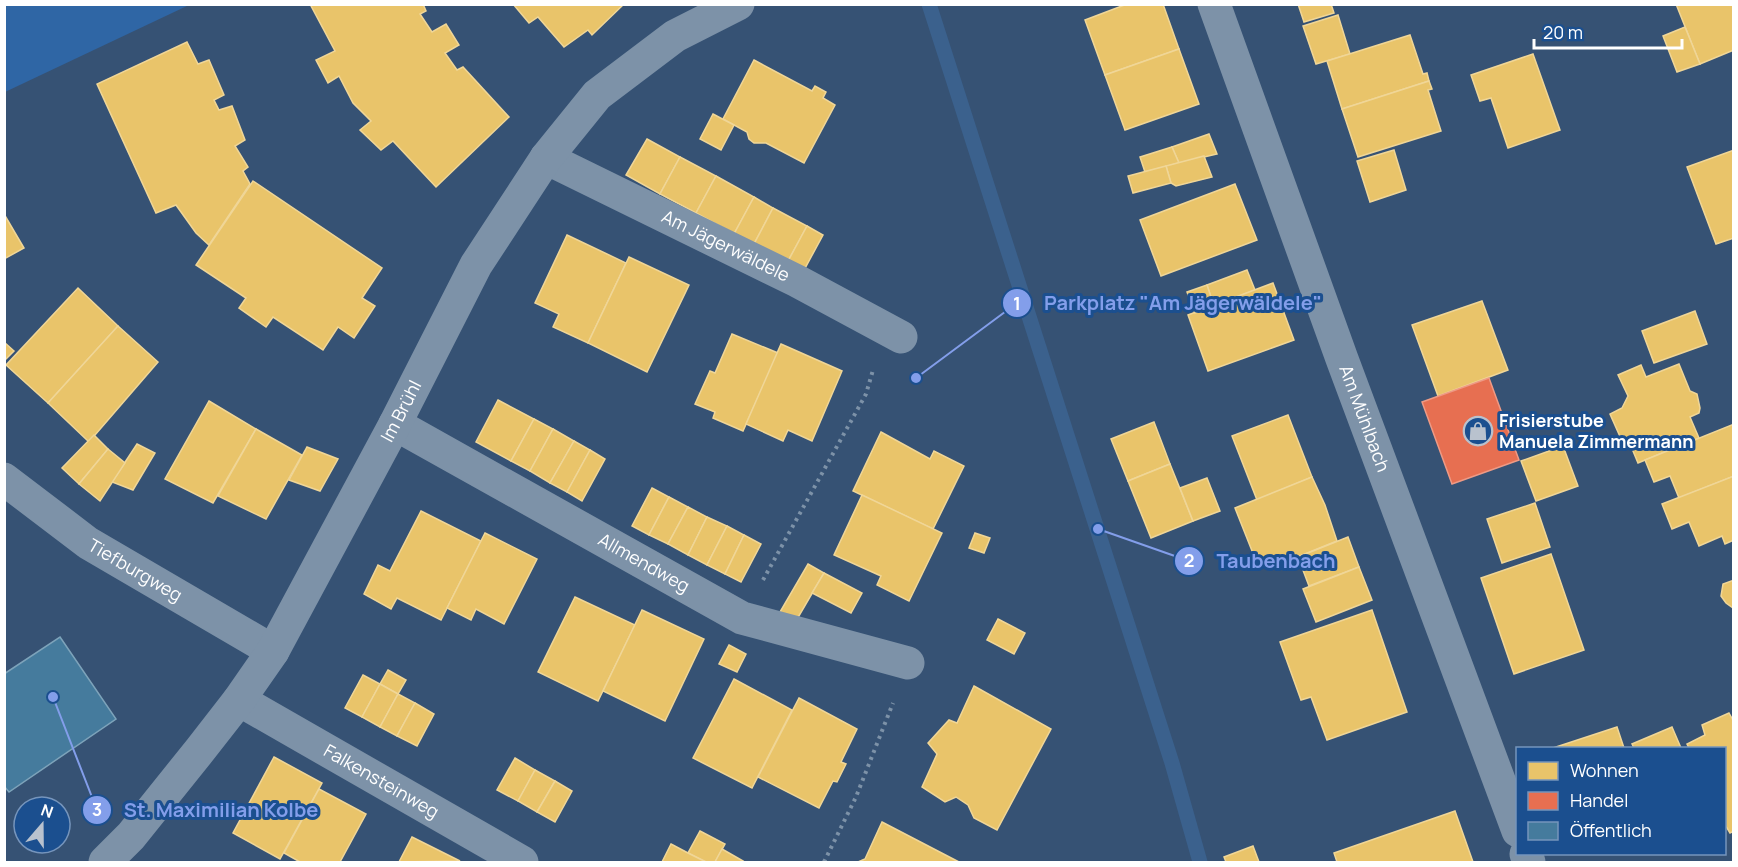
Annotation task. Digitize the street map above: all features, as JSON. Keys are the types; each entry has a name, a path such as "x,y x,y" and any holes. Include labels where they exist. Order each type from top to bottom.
{"street":[{"name":"Im Brühl","path":"105,862 131,836 239,700 273,651 395,424 476,265 546,158 597,95 675,36 738,4"},
{"name":"Am Mühlbach","path":"1214,4 1342,359 1516,826"},
{"name":"Am Jägerwäldele","path":"546,158 786,276 894,333"},
{"name":"Allmendweg","path":"395,424 742,618 908,663"},
{"name":"Tiefburgweg","path":"4,479 88,543 273,651"},
{"name":"Falkensteinweg","path":"239,700 522,862"}],"path":[{"path":"742,618 866,394 894,333"},
{"path":"824,862 856,797 908,663"}],"shaded area":[{"path":"5,4 189,4 189,5 5,92"}],"building: Wohnen":[{"path":"310,4 423,4 426,11 420,14 432,32 446,24 459,45 445,53 457,70 463,67 509,117 436,187 393,141 381,150 360,130 371,121 353,103 339,76 328,83 316,60 335,51"},
{"path":"513,4 623,5 592,35 588,30 564,47 538,17 529,23"},
{"path":"1127,4 1163,4 1179,49 1105,75 1085,20"},
{"path":"1298,4 1331,4 1334,13 1304,22"},
{"path":"1676,4 1734,4 1734,50 1700,64"},
{"path":"1338,15 1350,54 1316,64 1303,26"},
{"path":"1685,27 1700,64 1677,72 1663,36"},
{"path":"1410,35 1423,74 1427,73 1429,81 1342,109 1327,61"},
{"path":"187,42 198,64 209,60 224,95 214,100 219,110 232,106 245,140 235,146 248,167 243,171 250,184 209,245 196,233 176,205 156,213 97,84"},
{"path":"1179,49 1199,104 1125,130 1105,75"},
{"path":"1533,54 1560,130 1508,148 1491,98 1480,101 1471,75"},
{"path":"754,60 812,91 815,86 826,92 823,98 835,105 804,163 766,143 754,143 749,139 747,132 723,119"},
{"path":"1429,81 1432,89 1428,90 1441,131 1358,157 1342,109"},
{"path":"713,114 734,125 721,150 700,139"},
{"path":"1209,134 1217,154 1179,163 1172,147"},
{"path":"647,139 680,157 660,194 626,175"},
{"path":"1172,147 1179,163 1145,172 1140,157"},
{"path":"1394,150 1406,190 1370,202 1357,161"},
{"path":"1734,150 1734,238 1716,244 1687,167"},
{"path":"1204,156 1212,177 1176,186 1171,183 1166,166"},
{"path":"680,157 716,176 696,213 660,194"},
{"path":"1166,166 1171,183 1133,193 1128,176"},
{"path":"716,176 754,197 734,234 696,213"},
{"path":"253,181 382,268 362,298 375,306 354,338 338,327 323,350 273,317 266,327 239,308 246,298 196,265"},
{"path":"1235,184 1257,240 1161,276 1140,220"},
{"path":"754,197 773,208 754,244 734,234"},
{"path":"773,208 807,226 787,263 754,244"},
{"path":"4,214 24,248 4,259"},
{"path":"807,226 823,235 803,272 787,263"},
{"path":"567,235 626,263 588,343 553,327 559,314 535,303"},
{"path":"629,257 689,285 647,372 588,343"},
{"path":"1247,270 1255,290 1214,306 1207,285"},
{"path":"1273,283 1294,340 1208,371 1188,315"},
{"path":"1207,285 1214,306 1195,313 1187,292"},
{"path":"78,288 118,326 48,403 6,365"},
{"path":"1482,301 1508,370 1438,396 1412,325"},
{"path":"1695,311 1707,344 1654,363 1642,331"},
{"path":"118,326 158,362 89,442 48,403"},
{"path":"732,334 778,353 743,431 713,418 715,412 695,404 710,371 715,373"},
{"path":"4,342 14,351 4,361"},
{"path":"781,344 842,371 812,441 788,430 783,441 746,424"},
{"path":"1679,364 1690,391 1697,394 1699,413 1690,417 1699,438 1638,463 1628,439 1622,441 1610,414 1622,408 1628,396 1618,375 1641,365 1646,377"},
{"path":"498,400 534,419 511,461 476,442"},
{"path":"209,401 256,429 213,503 165,479"},
{"path":"1288,415 1312,477 1257,500 1232,436"},
{"path":"534,419 553,429 530,471 511,461"},
{"path":"1154,422 1170,464 1128,481 1111,439"},
{"path":"1734,424 1734,476 1679,498 1670,476 1654,482 1645,460"},
{"path":"256,429 302,455 266,519 218,496"},
{"path":"553,429 574,441 550,483 530,471"},
{"path":"881,432 930,459 934,451 964,466 933,529 853,491"},
{"path":"94,435 108,449 79,484 62,468"},
{"path":"574,441 590,450 567,492 550,483"},
{"path":"137,444 155,453 133,490 112,482"},
{"path":"1563,446 1578,486 1536,501 1521,461"},
{"path":"307,447 338,459 320,491 289,480"},
{"path":"108,449 125,463 100,501 79,484"},
{"path":"590,450 605,459 582,501 567,492"},
{"path":"1170,464 1193,521 1151,538 1128,481"},
{"path":"1734,476 1734,540 1725,544 1722,536 1699,546 1689,522 1672,529 1662,504"},
{"path":"1312,477 1325,505 1337,541 1275,566 1271,560 1258,566 1235,508"},
{"path":"1207,478 1220,511 1193,521 1180,488"},
{"path":"652,488 669,497 649,535 632,526"},
{"path":"862,495 942,533 909,601 877,585 881,576 834,555"},
{"path":"669,497 688,507 668,544 649,535"},
{"path":"1535,503 1550,547 1502,563 1487,519"},
{"path":"688,507 707,517 688,555 668,544"},
{"path":"421,511 481,541 441,620 397,598 391,609 364,594 378,565 390,571"},
{"path":"707,517 727,526 707,565 688,555"},
{"path":"727,526 744,535 725,574 707,565"},
{"path":"485,533 537,559 504,624 476,609 471,620 447,608"},
{"path":"975,533 990,538 984,553 969,548"},
{"path":"744,535 761,544 741,582 725,574"},
{"path":"1348,537 1359,567 1309,586 1298,557"},
{"path":"1551,554 1584,650 1514,674 1481,578"},
{"path":"808,564 824,573 796,621 780,612"},
{"path":"1359,567 1372,600 1316,622 1303,589"},
{"path":"824,573 862,593 851,613 812,593"},
{"path":"1734,580 1733,608 1721,596 1723,584"},
{"path":"575,597 635,625 598,701 538,672"},
{"path":"642,610 704,639 665,721 603,691"},
{"path":"1372,610 1407,712 1327,740 1311,697 1301,700 1280,642"},
{"path":"998,619 1025,633 1014,654 987,640"},
{"path":"729,645 746,654 737,672 719,664"},
{"path":"388,670 406,680 398,694 380,684"},
{"path":"363,675 380,684 362,717 345,708"},
{"path":"734,679 792,710 752,788 693,758"},
{"path":"380,684 398,694 380,727 362,717"},
{"path":"974,686 1051,729 997,830 974,818 968,805 956,797 945,802 922,787 937,754 928,743 949,720 957,723"},
{"path":"398,694 415,703 397,736 380,727"},
{"path":"799,698 857,729 841,762 846,764 837,782 833,781 819,808 758,777"},
{"path":"415,703 434,714 417,746 397,736"},
{"path":"1729,713 1734,722 1734,831 1730,833 1726,826 1726,747 1688,747 1687,744 1705,735 1702,725"},
{"path":"1617,727 1624,747 1556,747"},
{"path":"1672,727 1681,747 1634,747 1632,744"},
{"path":"274,757 322,783 280,859 233,833"},
{"path":"515,758 535,770 518,801 497,790"},
{"path":"535,770 555,781 537,812 518,801"},
{"path":"555,781 572,791 555,822 537,812"},
{"path":"319,789 366,814 340,862 300,862 284,853"},
{"path":"1455,811 1473,862 1337,862 1334,853"},
{"path":"882,822 959,862 858,862 865,859"},
{"path":"700,831 725,844 715,862 706,862 688,853"},
{"path":"412,837 460,861 399,862"},
{"path":"671,844 688,853 706,862 662,862"},
{"path":"1253,846 1259,862 1226,862 1224,857"},
{"path":"722,849 743,861 715,862"}],"building: Handel":[{"path":"1489,378 1519,460 1452,484 1422,402"}],"building: Öffentlich":[{"path":"60,637 116,719 9,792 4,786 4,674"}],"waterway":[{"path":"929,4 1172,763 1200,862"}],"place":[{"name":"Parkplatz \"Am Jägerwäldele\"","path":"916,378"},
{"name":"Frisierstube Manuela Zimmermann","path":"1478,431"},
{"name":"Taubenbach","path":"1098,529"},
{"name":"St. Maximilian Kolbe","path":"53,697"}]}
